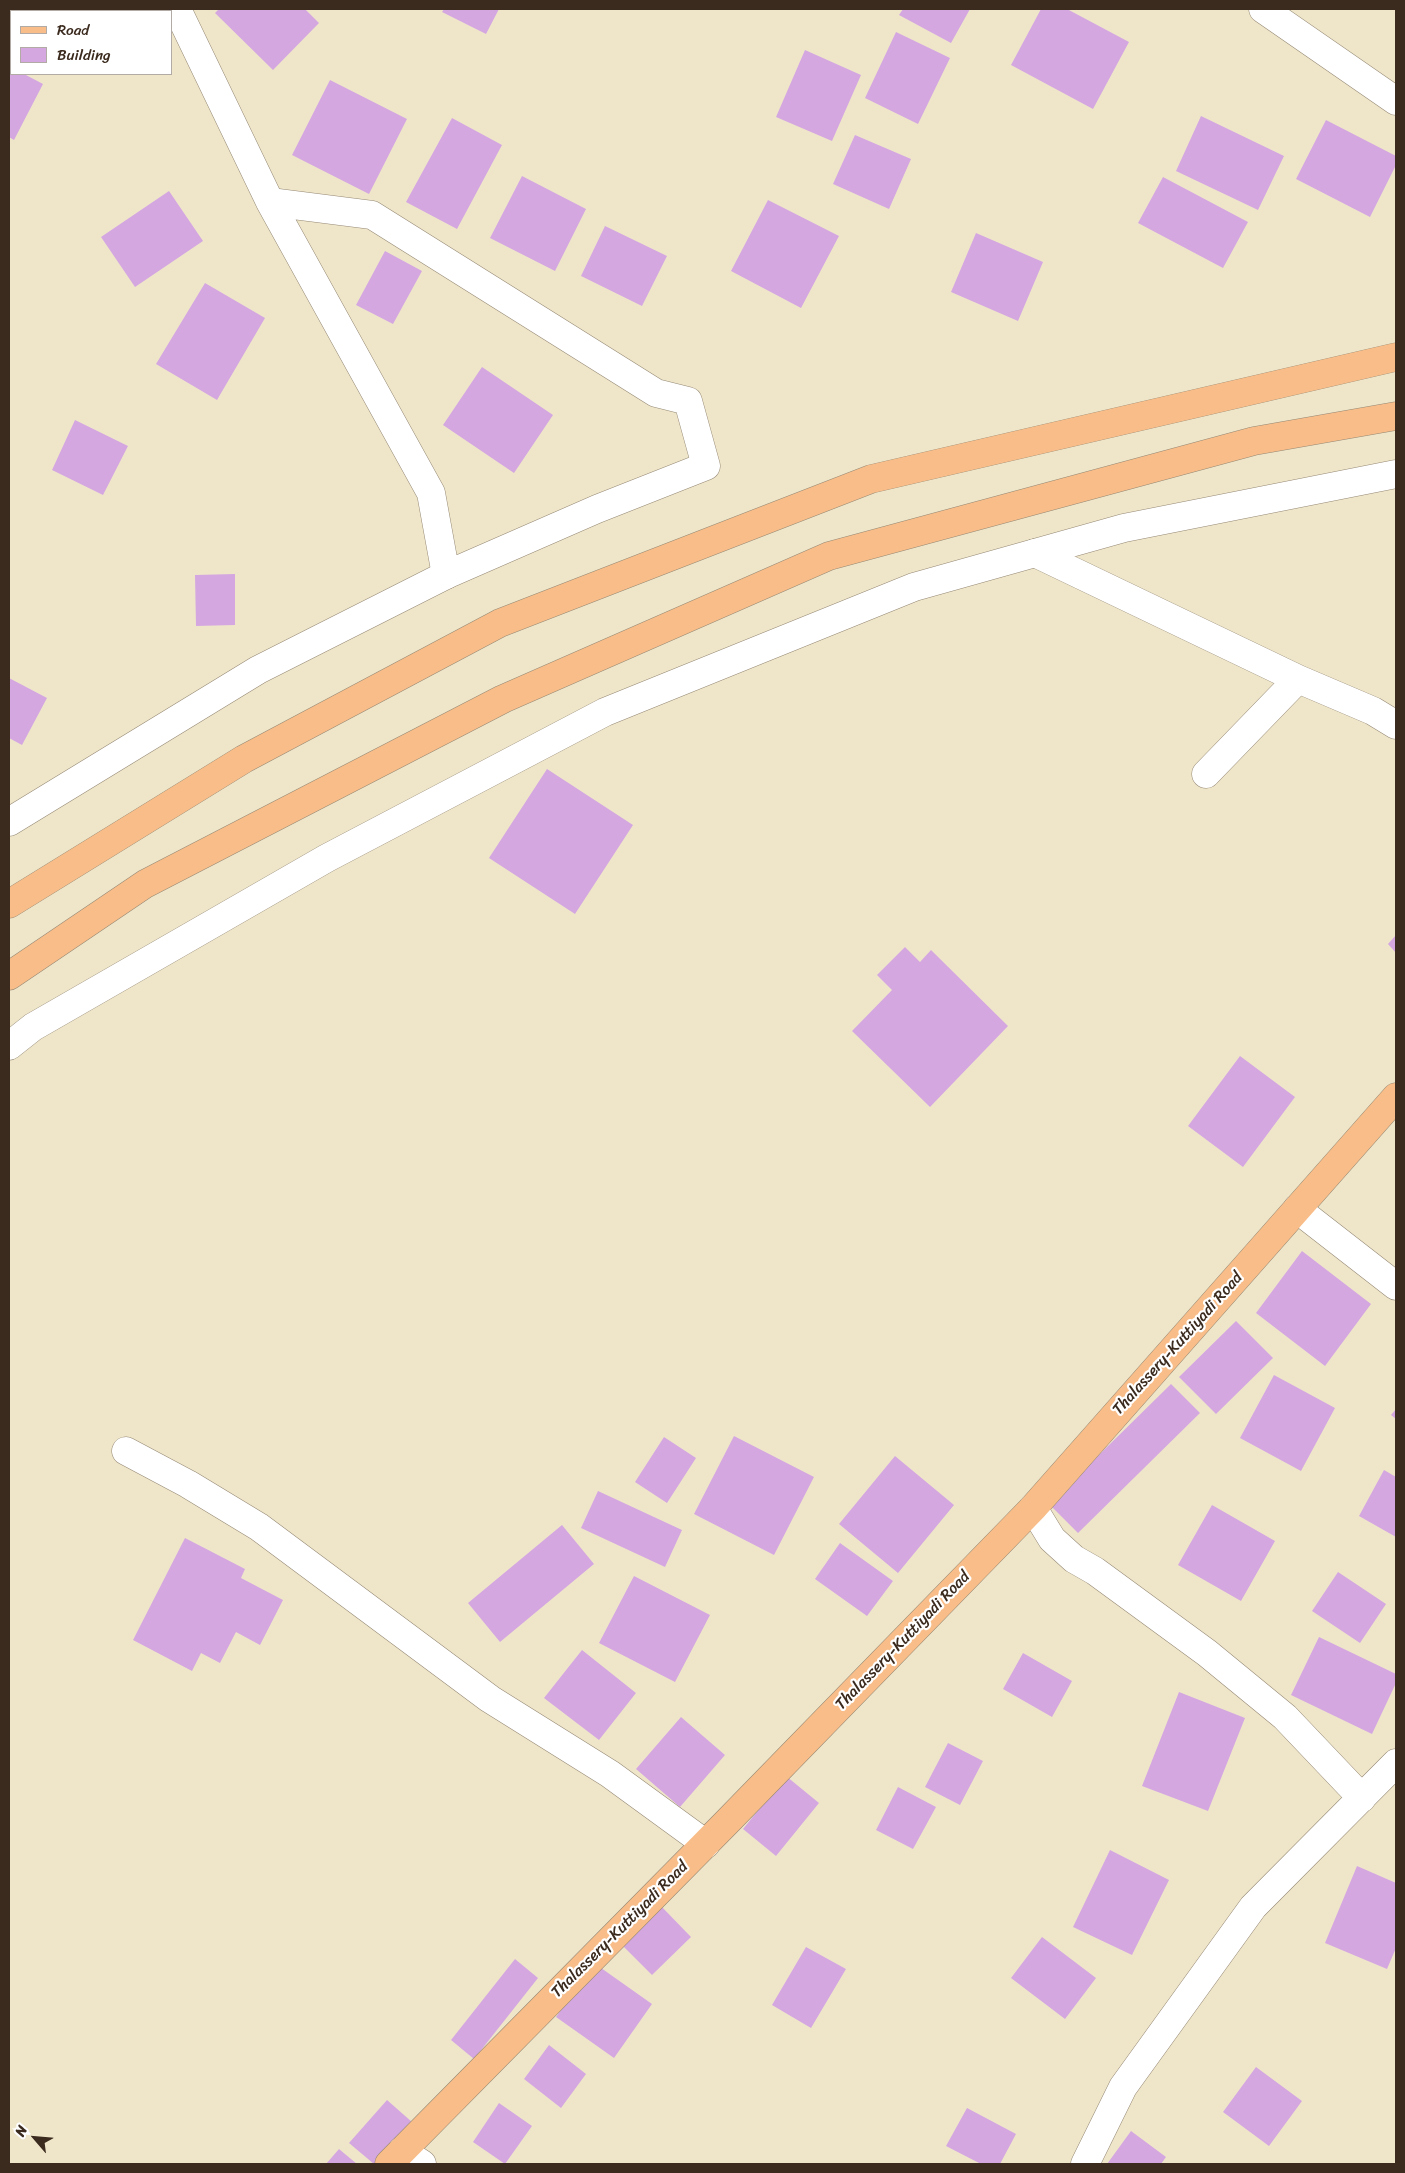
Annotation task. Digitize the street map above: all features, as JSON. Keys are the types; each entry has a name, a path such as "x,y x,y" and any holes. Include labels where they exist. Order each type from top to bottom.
{"main road":[{"path":"9,904 244,758 500,622 871,479 1396,358"},
{"path":"9,976 144,884 504,698 829,556 1254,441 1396,416"},
{"name":"Thalassery-Kuttiyadi Road","path":"404,2160 706,1844 1033,1508 1396,1097"}],"street":[{"path":"177,9 270,202 431,493 446,575"},
{"path":"1262,9 1396,101"},
{"path":"9,822 258,670 446,575 597,509 706,466 688,401 656,393 372,215 270,202"},
{"path":"9,1046 33,1027 327,858 605,712 914,587 1124,528 1396,474"},
{"path":"1035,553 1298,679 1373,711 1396,725"},
{"path":"1206,774 1298,679"},
{"path":"1297,1209 1396,1286"},
{"path":"126,1451 188,1484 259,1527 490,1699 610,1774 706,1844"},
{"path":"1033,1508 1052,1539 1059,1546 1074,1559 1103,1577 1207,1654 1285,1717 1362,1798"},
{"path":"1085,2164 1124,2086 1253,1907 1396,1763"}],"building":[{"path":"219,9 305,9 319,23 273,70 215,13"},
{"path":"444,9 499,9 486,34 442,12"},
{"path":"903,9 970,9 951,43 899,15"},
{"path":"1041,9 1067,9 1129,42 1093,109 1011,65"},
{"path":"896,32 950,58 918,124 865,98"},
{"path":"805,50 861,75 832,141 776,117"},
{"path":"9,66 10,75 26,75 43,84 14,140 9,137"},
{"path":"330,80 407,119 369,194 292,155"},
{"path":"1201,116 1284,156 1258,210 1176,171"},
{"path":"452,118 502,145 457,229 406,202"},
{"path":"1326,120 1396,156 1396,165 1370,217 1296,179"},
{"path":"855,135 911,159 889,209 833,184"},
{"path":"522,176 586,209 555,271 490,238"},
{"path":"1163,177 1248,222 1223,268 1138,223"},
{"path":"169,191 203,241 135,287 101,237"},
{"path":"768,200 839,236 801,308 731,271"},
{"path":"605,226 667,256 642,306 581,276"},
{"path":"976,233 1043,262 1018,321 951,292"},
{"path":"385,251 422,271 393,324 356,305"},
{"path":"205,283 265,318 217,400 156,364"},
{"path":"482,367 553,415 514,473 443,425"},
{"path":"75,420 128,446 103,495 52,470"},
{"path":"235,574 235,625 196,626 195,575"},
{"path":"9,678 47,698 22,745 9,738"},
{"path":"547,769 633,825 575,914 489,858"},
{"path":"1396,935 1396,953 1388,944"},
{"path":"905,947 920,962 931,950 1008,1026 930,1107 852,1031 892,990 877,975"},
{"path":"1240,1056 1295,1097 1243,1167 1188,1126"},
{"path":"1302,1251 1371,1304 1325,1366 1256,1313"},
{"path":"1236,1321 1273,1358 1216,1414 1179,1377"},
{"path":"1274,1375 1335,1408 1301,1471 1240,1438"},
{"path":"1171,1384 1200,1413 1078,1533 1049,1504"},
{"path":"1396,1409 1396,1419 1391,1415"},
{"path":"734,1436 814,1477 774,1555 694,1514"},
{"path":"664,1437 696,1458 667,1503 635,1482"},
{"path":"895,1456 954,1505 898,1573 839,1524"},
{"path":"1384,1470 1396,1477 1396,1537 1359,1516"},
{"path":"598,1491 682,1530 665,1567 581,1528"},
{"path":"1212,1505 1275,1541 1241,1601 1178,1565"},
{"path":"562,1525 594,1564 500,1642 468,1603"},
{"path":"185,1538 245,1569 241,1578 283,1600 260,1645 236,1632 220,1663 201,1653 192,1671 133,1640"},
{"path":"840,1543 893,1581 867,1616 815,1579"},
{"path":"1338,1572 1386,1604 1360,1643 1312,1611"},
{"path":"634,1576 710,1615 675,1682 599,1643"},
{"path":"1319,1637 1396,1674 1396,1683 1372,1734 1291,1695"},
{"path":"582,1650 636,1693 599,1740 544,1698"},
{"path":"1023,1653 1072,1681 1052,1717 1003,1689"},
{"path":"1179,1692 1245,1718 1208,1811 1142,1786"},
{"path":"681,1717 725,1755 680,1807 636,1769"},
{"path":"948,1743 983,1761 960,1805 925,1787"},
{"path":"786,1776 819,1803 776,1856 743,1829"},
{"path":"898,1787 936,1807 913,1849 876,1830"},
{"path":"1110,1850 1169,1880 1132,1955 1073,1927"},
{"path":"1357,1866 1396,1883 1396,1948 1387,1969 1325,1943"},
{"path":"660,1905 691,1937 652,1975 621,1944"},
{"path":"1042,1937 1096,1978 1065,2019 1011,1978"},
{"path":"806,1947 846,1969 811,2028 772,2005"},
{"path":"515,1959 538,1978 474,2059 451,2040"},
{"path":"594,1963 652,2004 614,2058 556,2017"},
{"path":"549,2045 586,2074 561,2108 524,2079"},
{"path":"1256,2067 1302,2101 1269,2146 1223,2112"},
{"path":"387,2100 412,2122 374,2164 349,2143"},
{"path":"499,2103 532,2126 505,2164 473,2142"},
{"path":"967,2108 1016,2134 1000,2164 981,2164 946,2146"},
{"path":"1131,2131 1166,2157 1161,2164 1107,2164"},
{"path":"339,2149 357,2164 326,2164"}]}
